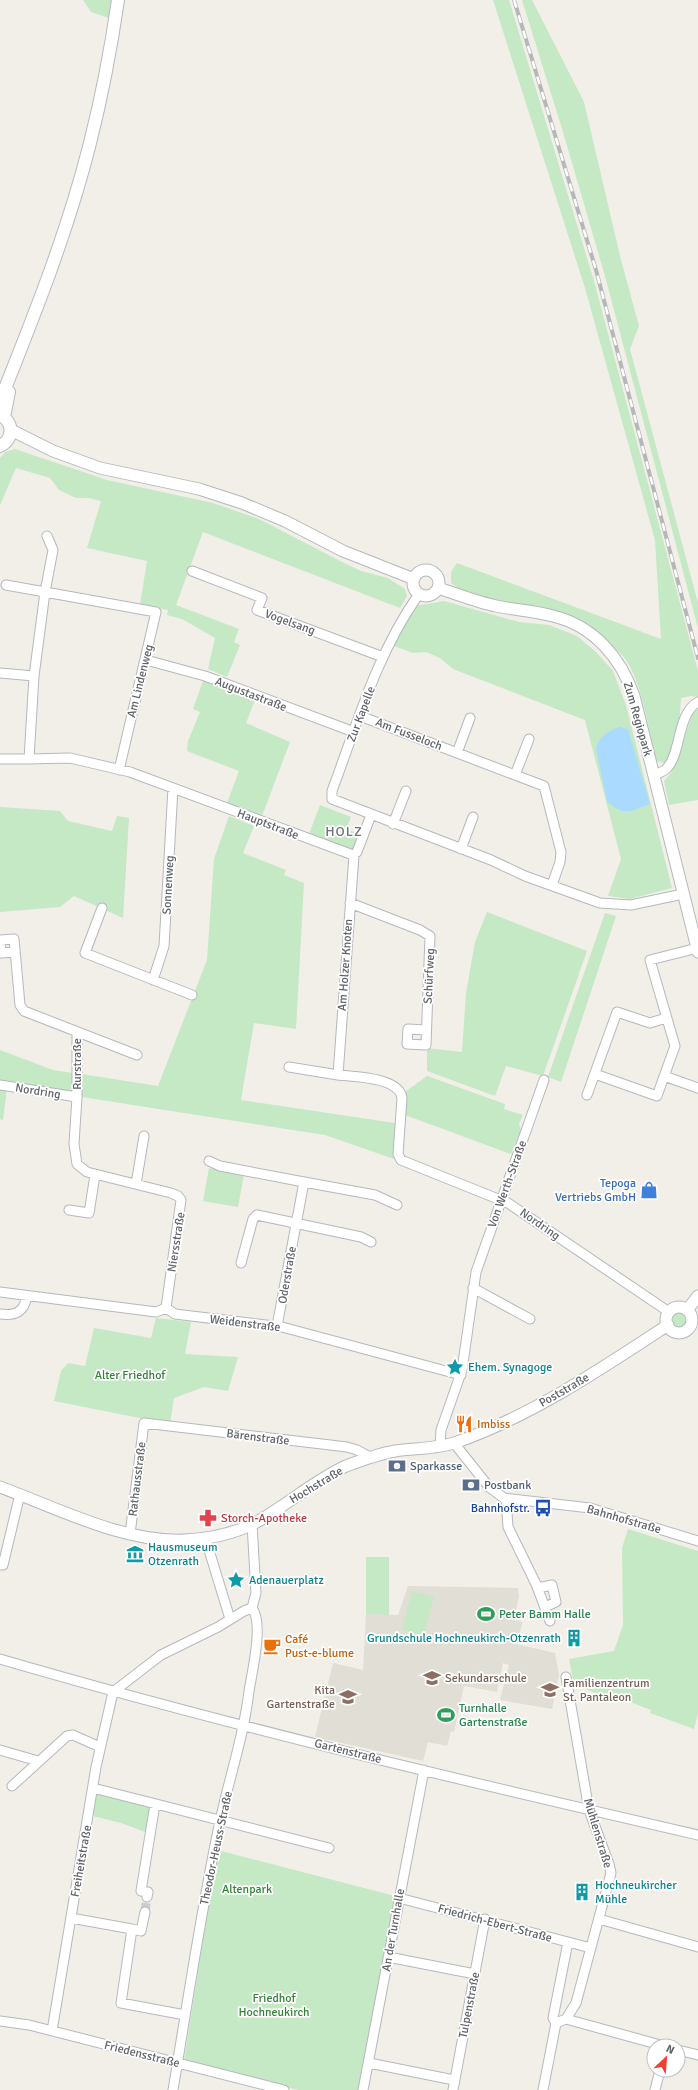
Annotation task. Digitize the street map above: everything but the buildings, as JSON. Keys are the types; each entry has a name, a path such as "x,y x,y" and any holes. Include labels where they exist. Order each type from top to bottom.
{"main road":[{"path":"0,401 13,371 62,237 85,164 105,77 118,0"},
{"path":"6,439 9,422 2,416 13,371"}],"street":[{"path":"6,439 115,472 186,486 230,498 275,516 354,556 414,579"},
{"path":"29,758 34,676 53,550 47,536"},
{"path":"429,570 438,578 438,588 436,592 428,596 419,594 413,586 414,579 419,572 429,570"},
{"name":"Vogelsang","path":"192,571 262,598 257,610 383,657"},
{"name":"Am Lindenweg","path":"6,585 156,612 146,660 141,671 119,770"},
{"name":"Zum Regiopark","path":"438,588 497,606 558,617 580,626 599,640 619,663 630,685 698,950 650,960 666,1018"},
{"name":"Zur Kapelle","path":"371,815 338,803 331,796 383,657 400,623 419,594"},
{"name":"Augustastraße","path":"146,660 215,680 354,732"},
{"path":"0,673 34,676"},
{"path":"654,775 669,766 687,714 692,705 698,702"},
{"name":"Am Fusseloch","path":"360,716 541,785 546,791 561,852 560,862 552,885"},
{"name":"Am Fusseloch","path":"457,753 470,718"},
{"path":"515,775 529,740"},
{"path":"0,759 70,758 119,770"},
{"name":"Hauptstraße","path":"119,770 130,772 354,855"},
{"name":"Sonnenweg","path":"153,980 164,946 173,788"},
{"path":"393,824 406,791"},
{"path":"354,855 357,852 371,815 590,900 612,905 642,904 683,894"},
{"path":"461,849 474,817"},
{"name":"Am Holzer Knoten","path":"338,1075 354,855"},
{"name":"Schürfweg","path":"350,903 423,931 430,936 426,1030"},
{"path":"102,908 85,953 192,995"},
{"name":"Rurstraße","path":"15,952 22,1009 137,1055"},
{"path":"587,1095 617,1012 650,1022 666,1018 675,1046 657,1096 595,1074"},
{"name":"Rurstraße","path":"77,1032 77,1097"},
{"path":"289,1067 338,1075"},
{"name":"Nordring","path":"338,1075 387,1082 399,1091 402,1098 398,1154 400,1159 502,1199 669,1312"},
{"path":"664,1076 698,1088"},
{"name":"Von Werth-Straße","path":"440,1446 441,1430 461,1374 473,1288 478,1267 544,1080"},
{"name":"Nordring","path":"0,1085 77,1097"},
{"name":"Niersstraße","path":"77,1097 74,1158 82,1170 95,1175 174,1194 179,1197 182,1202 166,1308"},
{"path":"136,1184 144,1136"},
{"path":"208,1160 220,1166 375,1195 397,1205"},
{"path":"69,1210 89,1213 95,1175"},
{"name":"Oderstraße","path":"277,1326 304,1182"},
{"path":"241,1263 255,1216 296,1223 361,1238 371,1242"},
{"path":"473,1288 530,1319"},
{"name":"Weidenstraße","path":"0,1292 156,1312 166,1308 175,1314 277,1326 461,1374"},
{"path":"0,1314 12,1314 21,1310 25,1305 27,1296"},
{"path":"687,1310 698,1296"},
{"path":"677,1307 687,1310 691,1315 694,1326 681,1332 673,1330 668,1325 667,1317 669,1312 677,1307"},
{"name":"Poststraße","path":"454,1443 546,1402 668,1325"},
{"name":"Bärenstraße","path":"144,1423 347,1447 357,1450 370,1457"},
{"name":"Rathausstraße","path":"130,1534 144,1423"},
{"name":"Hochstraße","path":"0,1487 130,1534 161,1539 186,1540 226,1534 252,1524 332,1474 370,1457 395,1451 454,1443"},
{"name":"Bahnhofstraße","path":"454,1443 490,1489 506,1499 590,1508 698,1541"},
{"path":"0,1565 3,1565 20,1494"},
{"path":"506,1499 508,1527 538,1588 550,1621"},
{"path":"114,1692 161,1655 252,1608 256,1593 252,1524"},
{"path":"205,1537 230,1619"},
{"path":"538,1588 552,1585 556,1602 545,1607"},
{"name":"Theodor-Heuss-Straße","path":"173,2090 220,1820 244,1724 256,1638 257,1617 252,1608"},
{"name":"Gartenstraße","path":"0,1659 114,1692 424,1770 698,1835"},
{"name":"Mühlenstraße","path":"566,1677 589,1810 611,1871 577,1998 566,2019"},
{"name":"Freiheitstraße","path":"52,2031 100,1747 114,1692"},
{"path":"12,1786 68,1735 100,1747"},
{"path":"0,1750 38,1761"},
{"name":"An der Turnhalle","path":"363,2090 424,1770"},
{"path":"93,1788 329,1848"},
{"path":"147,1897 148,1892 141,1891 155,1804"},
{"name":"Friedrich-Ebert-Straße","path":"399,1898 591,1948"},
{"path":"71,1918 141,1931 145,1912"},
{"name":"Tulpenstraße","path":"452,2090 485,1920"},
{"path":"599,1920 698,1947"},
{"path":"132,1929 121,2003 185,2015"},
{"path":"542,2090 556,2023 553,2018 568,1942"},
{"path":"388,1957 475,1974"},
{"path":"556,2023 566,2019 646,2041"},
{"name":"Friedensstraße","path":"0,2020 22,2023 284,2090"},
{"path":"686,2052 698,2055"},
{"path":"369,2063 454,2080"},
{"path":"655,2090 658,2078"}],"shaded area":[{"name":"Sekundarschule","path":"408,1586 518,1588 519,1596 514,1619 523,1622 519,1635 510,1633 508,1642 555,1653 559,1675 552,1709 500,1700 509,1665 503,1663 497,1692 464,1686 454,1732 451,1731 447,1746 428,1742 423,1761 315,1737 333,1663 363,1670 366,1614 398,1615"}],"green space":[{"path":"83,0 113,0 109,18 91,12"},
{"path":"493,0 509,0 594,281 698,671 698,697 691,696 681,698 679,724 675,741 664,763 656,761 641,694 631,669 623,656 604,638 586,625 566,615 544,609 489,600 469,594 451,583 451,572 457,563 661,639 655,540 585,288"},
{"path":"522,0 532,0 584,102 620,256 639,326 630,349 698,603 698,628 605,276 563,132"},
{"path":"15,449 107,480 213,503 259,519 361,571 388,578 405,589 407,596 400,608 203,532 176,605 239,629 234,642 240,645 227,677 208,669 215,638 182,619 167,615 168,610 140,605 147,561 87,548 101,501 89,498 76,498 59,490 50,478 16,468 0,505 0,458 5,452"},
{"path":"444,601 519,622 549,625 577,636 596,652 613,671 626,705 672,888 630,899 608,896 621,859 585,720 453,669 440,658 426,652 413,653 394,646 415,606"},
{"path":"203,681 255,700 246,723 290,742 262,816 227,803 239,771 187,751 188,741 200,712 193,709"},
{"path":"694,710 698,710 698,800 669,805 664,781 672,772"},
{"path":"320,805 351,817 346,829 359,834 354,848 351,850 309,834"},
{"path":"0,807 60,811 68,821 112,831 117,816 129,818 123,918 74,896 60,907 0,912"},
{"path":"229,816 254,826 243,853 286,870 284,875 304,883 296,1029 254,1023 241,1100 395,1123 394,1159 325,1135 82,1097 81,1074 158,1086 207,960 214,859"},
{"path":"487,912 587,951 543,1076 506,1066 495,1096 427,1071 427,1048 462,1052 466,993 475,942"},
{"path":"605,913 616,916 561,1082 548,1077"},
{"path":"0,1050 53,1070 72,1073 73,1086 70,1091 66,1092 0,1082"},
{"path":"427,1076 505,1104 504,1109 523,1115 519,1124 521,1130 511,1154 405,1115 405,1092"},
{"path":"0,1087 7,1088 3,1120 0,1119"},
{"path":"209,1168 244,1175 238,1207 203,1201"},
{"path":"679,1313 684,1315 686,1320 684,1325 679,1327 674,1325 672,1320 674,1315"},
{"name":"Alter Friedhof","path":"156,1318 191,1322 185,1354 238,1357 228,1391 204,1387 174,1398 170,1424 54,1401 61,1371 68,1363 85,1366 94,1328 151,1338"},
{"path":"628,1529 698,1551 698,1713 694,1729 650,1713 651,1710 625,1700 623,1703 574,1685 569,1659 614,1651 623,1625 622,1548"},
{"path":"366,1557 389,1557 389,1615 366,1614"},
{"path":"412,1591 434,1597 424,1635 402,1630"},
{"path":"97,1793 150,1806 148,1833 121,1823 93,1816"},
{"name":"Friedhof Hochneukirch","path":"217,1850 395,1896 359,2090 298,2090 184,2061"}],"water":[{"path":"619,727 628,729 650,804 631,811 622,811 607,801 596,749 599,741 604,735"}],"tunnel":[{"path":"145,1912 147,1897"}],"railway":[{"path":"514,0 596,270 698,658"}],"place":[{"name":"Tepoga Vertriebs GmbH","path":"649,1190"},
{"name":"Ehem. Synagoge","path":"455,1367"},
{"name":"Imbiss","path":"464,1424"},
{"name":"Sparkasse","path":"397,1466"},
{"name":"Postbank","path":"471,1485"},
{"name":"Bahnhofstr.","path":"543,1508"},
{"name":"Storch-Apotheke","path":"208,1518"},
{"name":"Hausmuseum Otzenrath","path":"135,1554"},
{"name":"Adenauerplatz","path":"236,1580"},
{"name":"Peter Bamm Halle","path":"486,1614"},
{"name":"Grundschule Hochneukirch-Otzenrath","path":"574,1638"},
{"name":"Café Pust-e-blume","path":"272,1646"},
{"name":"Sekundarschule","path":"432,1678"},
{"name":"Familienzentrum St. Pantaleon","path":"550,1690"},
{"name":"Kita Gartenstraße","path":"348,1697"},
{"name":"Turnhalle Gartenstraße","path":"446,1715"},
{"name":"Hochneukircher Mühle","path":"582,1892"}],"district":[{"name":"HOLZ","path":"344,831"}],"park label":[{"name":"Altenpark","path":"247,1889"}]}
